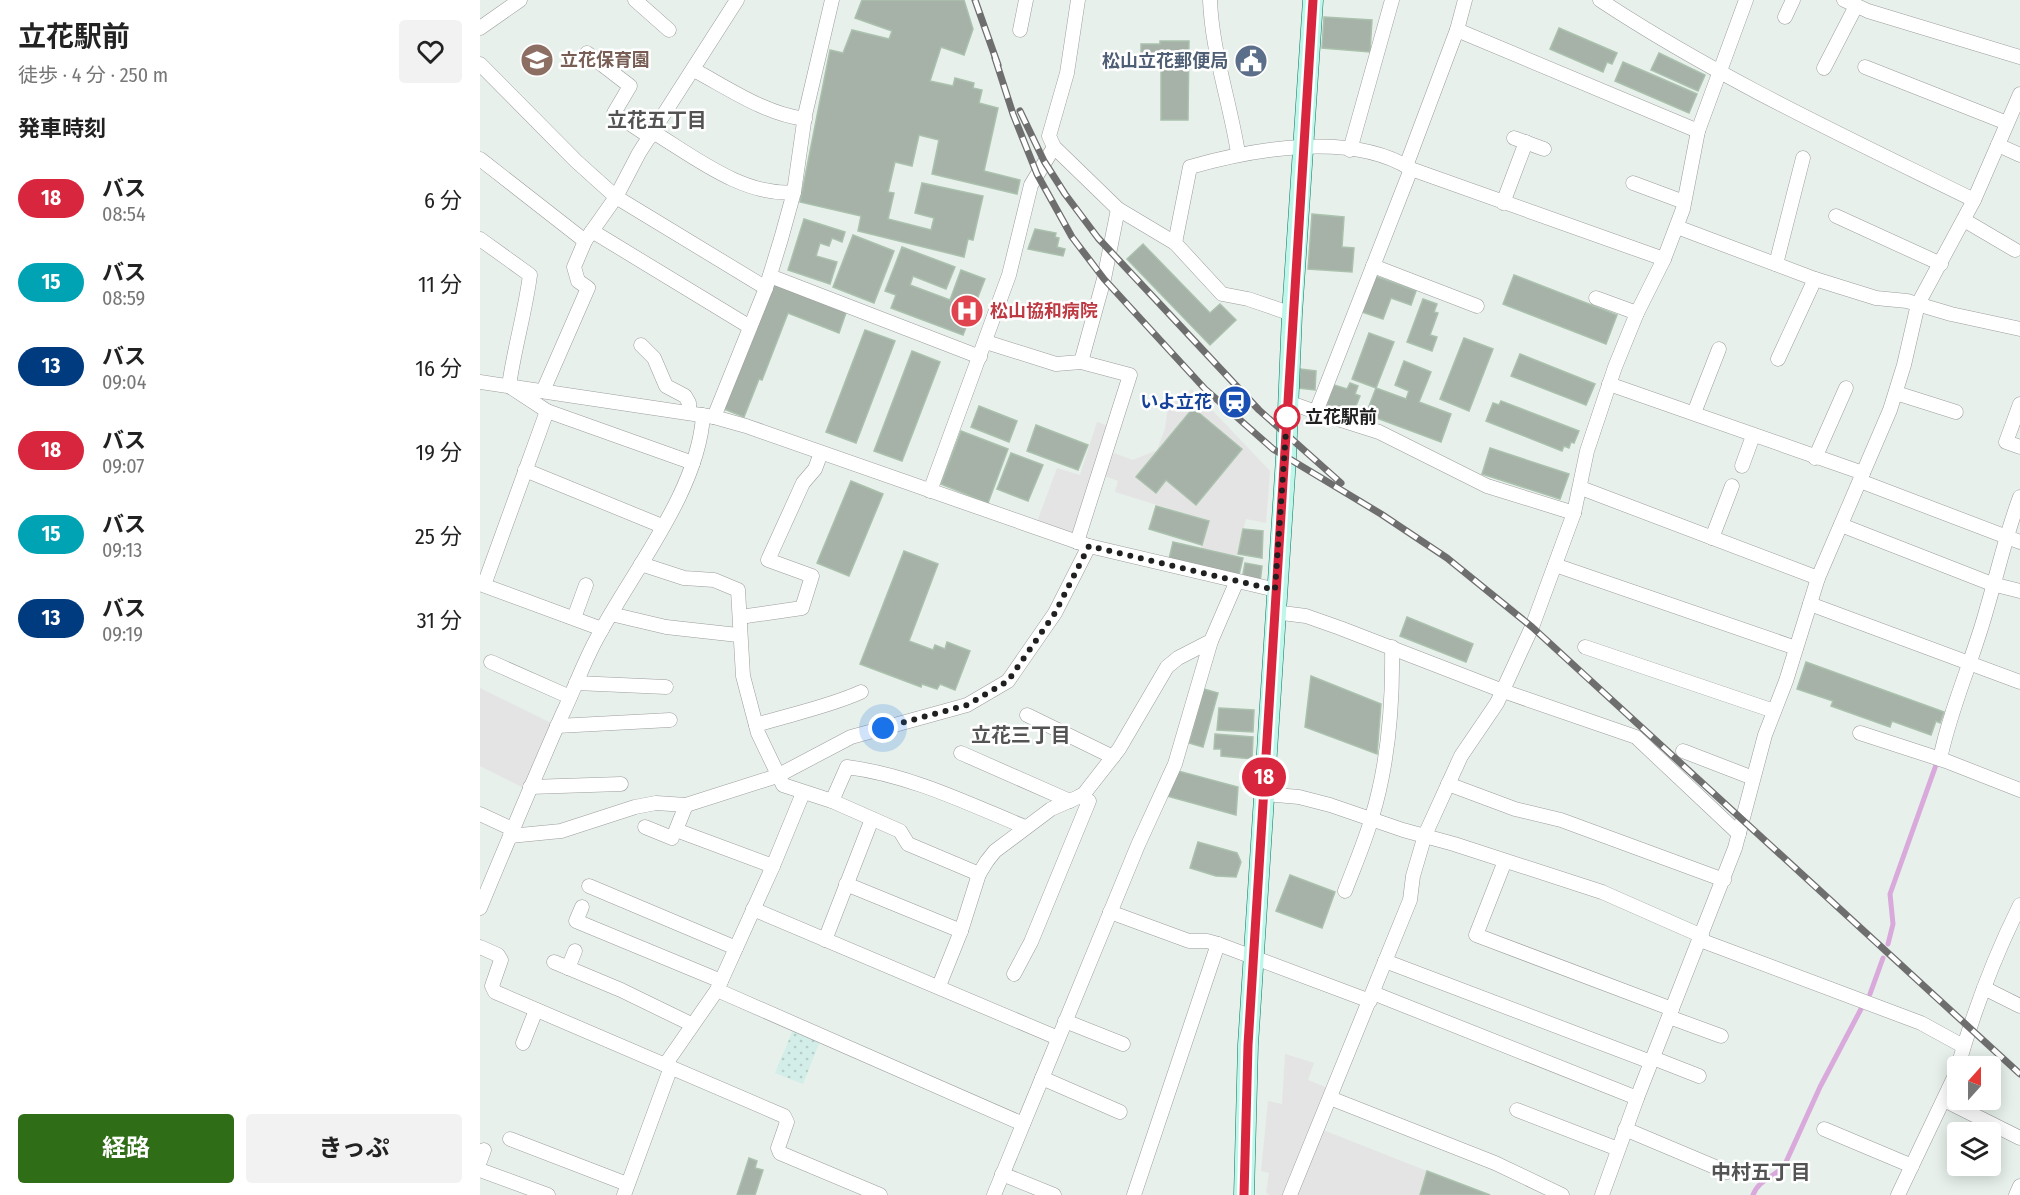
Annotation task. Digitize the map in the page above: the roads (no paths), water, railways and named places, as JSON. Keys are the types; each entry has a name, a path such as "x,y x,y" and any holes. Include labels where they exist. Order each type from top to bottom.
{"street":[{"path":"480,27 520,0"},
{"path":"635,0 669,30"},
{"path":"543,391 588,288 578,281 574,267 589,236 737,0"},
{"path":"480,909 576,683 602,629 662,526 693,463 709,416 768,282 794,192 805,119 832,0"},
{"path":"1020,30 1026,0"},
{"path":"1078,0 1067,73 1049,136 1054,147 1118,209 1175,243 1222,294 1248,298 1292,314"},
{"path":"1210,0 1211,31 1230,104 1238,153"},
{"path":"1244,1195 1253,958 1313,0 1303,0"},
{"path":"1350,150 1392,0"},
{"path":"1316,412 1409,168 1457,30 1465,0"},
{"path":"1600,0 1652,34 1838,135 1974,200"},
{"path":"1290,1195 1410,900 1413,876 1425,835 1461,756 1503,691 1532,627 1574,513 1587,451 1609,384 1637,313 1664,259 1677,226 1698,130 1746,0"},
{"path":"1785,17 1793,0"},
{"path":"1824,68 1850,3 2020,57"},
{"path":"1457,30 1698,130"},
{"path":"587,53 630,86 614,113 718,171 745,183 768,191 794,192"},
{"path":"480,64 576,161 616,196 768,282 980,357"},
{"path":"1864,68 2007,123"},
{"path":"694,70 764,107 805,119"},
{"path":"1602,1195 1636,1098 1724,880 1739,834 1759,754 1818,578 1896,393 1918,304 1974,200 2020,94"},
{"path":"1503,202 1520,140 1544,149"},
{"path":"1998,144 2020,155"},
{"path":"930,491 1010,275 1032,185 1054,147"},
{"path":"1175,243 1190,167 1238,153 1303,147 1372,153 1664,259"},
{"path":"1776,264 1803,158"},
{"path":"480,159 589,236 750,327"},
{"path":"1633,183 1684,202"},
{"path":"1081,362 1104,279 1118,209"},
{"path":"1836,216 1941,264"},
{"path":"1964,220 2015,250"},
{"path":"1677,226 1815,279 1876,298 1918,304 1951,314 2020,329"},
{"path":"480,238 530,275 525,315 514,349 509,387"},
{"path":"1373,266 1477,306"},
{"path":"1778,359 1815,279"},
{"path":"1596,298 1637,313"},
{"path":"480,814 511,833 561,831 635,807 656,803 686,805 777,776 851,737 967,705 1008,681 1055,613 1083,544 1130,375 1081,362 1056,364 986,342"},
{"path":"640,345 654,358 666,386 685,396 689,402 689,413"},
{"path":"1694,413 1719,349"},
{"path":"480,382 709,416 1083,544 1236,583 1275,590"},
{"path":"1609,384 1815,458 2020,542"},
{"path":"509,387 547,411 693,463"},
{"path":"1815,458 1846,388"},
{"path":"1896,393 1956,412"},
{"path":"1288,402 1379,432 1487,486 1574,513"},
{"path":"2020,404 2006,442 2020,447"},
{"path":"547,411 482,584 602,629"},
{"path":"1742,466 1754,436"},
{"path":"740,617 802,608 812,576 768,560 803,483 814,469 821,453"},
{"path":"525,470 662,526"},
{"path":"1713,538 1732,486"},
{"path":"1581,488 1818,578"},
{"path":"1940,759 1952,706 1988,607 2005,536 2020,497"},
{"path":"1841,525 1992,584 2020,591"},
{"path":"641,564 684,578 714,580 738,590 740,617 738,635 743,676 756,725 783,785 832,801 900,831 908,844 980,874"},
{"path":"1555,566 1796,648"},
{"path":"994,1195 1110,912 1175,764 1211,640 1236,583"},
{"path":"574,618 586,585"},
{"path":"1810,604 2020,682"},
{"path":"1274,612 1306,616 1503,691 1636,737 1739,834"},
{"path":"611,614 666,627 738,635"},
{"path":"939,986 980,874 995,851 1051,809 1075,798 1113,757 1145,708 1167,667 1178,658 1211,640"},
{"path":"1345,891 1372,819 1381,783 1391,718 1392,647"},
{"path":"1586,647 1774,711"},
{"path":"491,662 570,697"},
{"path":"576,683 666,687"},
{"path":"756,725 811,707 837,703 861,692"},
{"path":"1027,715 1113,757"},
{"path":"558,726 670,720"},
{"path":"1860,733 1940,759 2020,790"},
{"path":"1683,752 1753,778"},
{"path":"961,753 1075,798 1089,801 1031,942 1014,974"},
{"path":"832,801 847,767 874,770 928,786 1025,827"},
{"path":"530,788 621,784"},
{"path":"1448,784 1515,809 1572,824 1724,880"},
{"path":"510,1139 626,1190 668,1066 691,1024 719,986 773,866 803,792"},
{"path":"1263,794 1299,797 1602,892 1701,938 1911,1018 1963,1046"},
{"path":"673,837 686,805"},
{"path":"825,940 872,819"},
{"path":"645,827 773,866"},
{"path":"1505,861 1476,935 1671,1013 1720,1036"},
{"path":"846,884 961,931"},
{"path":"589,886 736,948"},
{"path":"1961,1056 2000,945 2020,905"},
{"path":"582,907 576,921 1023,1124"},
{"path":"753,909 1058,1038"},
{"path":"1110,912 1189,941 1207,940 1253,958 1371,997 1636,1098"},
{"path":"1134,1195 1218,944"},
{"path":"480,947 498,955 501,960 492,986 495,992 784,1116 787,1122 778,1148 780,1154 880,1195"},
{"path":"568,968 575,951"},
{"path":"1386,961 1699,1076"},
{"path":"554,962 691,1024"},
{"path":"1984,988 2020,1006"},
{"path":"524,1043 536,1010"},
{"path":"1065,1021 1123,1044"},
{"path":"1042,1078 1120,1112"},
{"path":"1898,1195 1947,1093"},
{"path":"1330,1098 1495,1163 1562,1195"},
{"path":"1944,1100 2020,1138"},
{"path":"1517,1110 1618,1149"},
{"path":"1625,1129 1727,1172"},
{"path":"1824,1129 1912,1166"},
{"path":"480,1170 548,1195"},
{"path":"1002,1174 1054,1195"},
{"path":"2016,1195 2020,1186"}],"waterway":[{"path":"1888,944 1893,924 1890,894 1936,765"},
{"path":"1870,994 1883,958"},
{"path":"1786,1162 1820,1087 1861,1009"},
{"path":"1753,1195 1759,1185 1784,1166"}],"railway":[{"path":"975,0 998,65"},
{"path":"995,58 1013,114 1037,174 1072,237 1104,279 1205,389 1273,449 1381,514 1447,558 1532,627 2020,1074"},
{"path":"1020,111 1044,161 1098,238 1259,410 1341,483"}],"place":[{"name":"立花保育園","path":"537,60"},
{"name":"松山立花郵便局","path":"1251,61"},
{"name":"松山協和病院","path":"967,311"},
{"name":"いよ立花","path":"1235,402"},
{"name":"立花駅前","path":"1287,417"}],"district":[{"name":"立花五丁目","path":"657,120"},
{"name":"立花三丁目","path":"1021,735"},
{"name":"中村五丁目","path":"1761,1172"}]}
